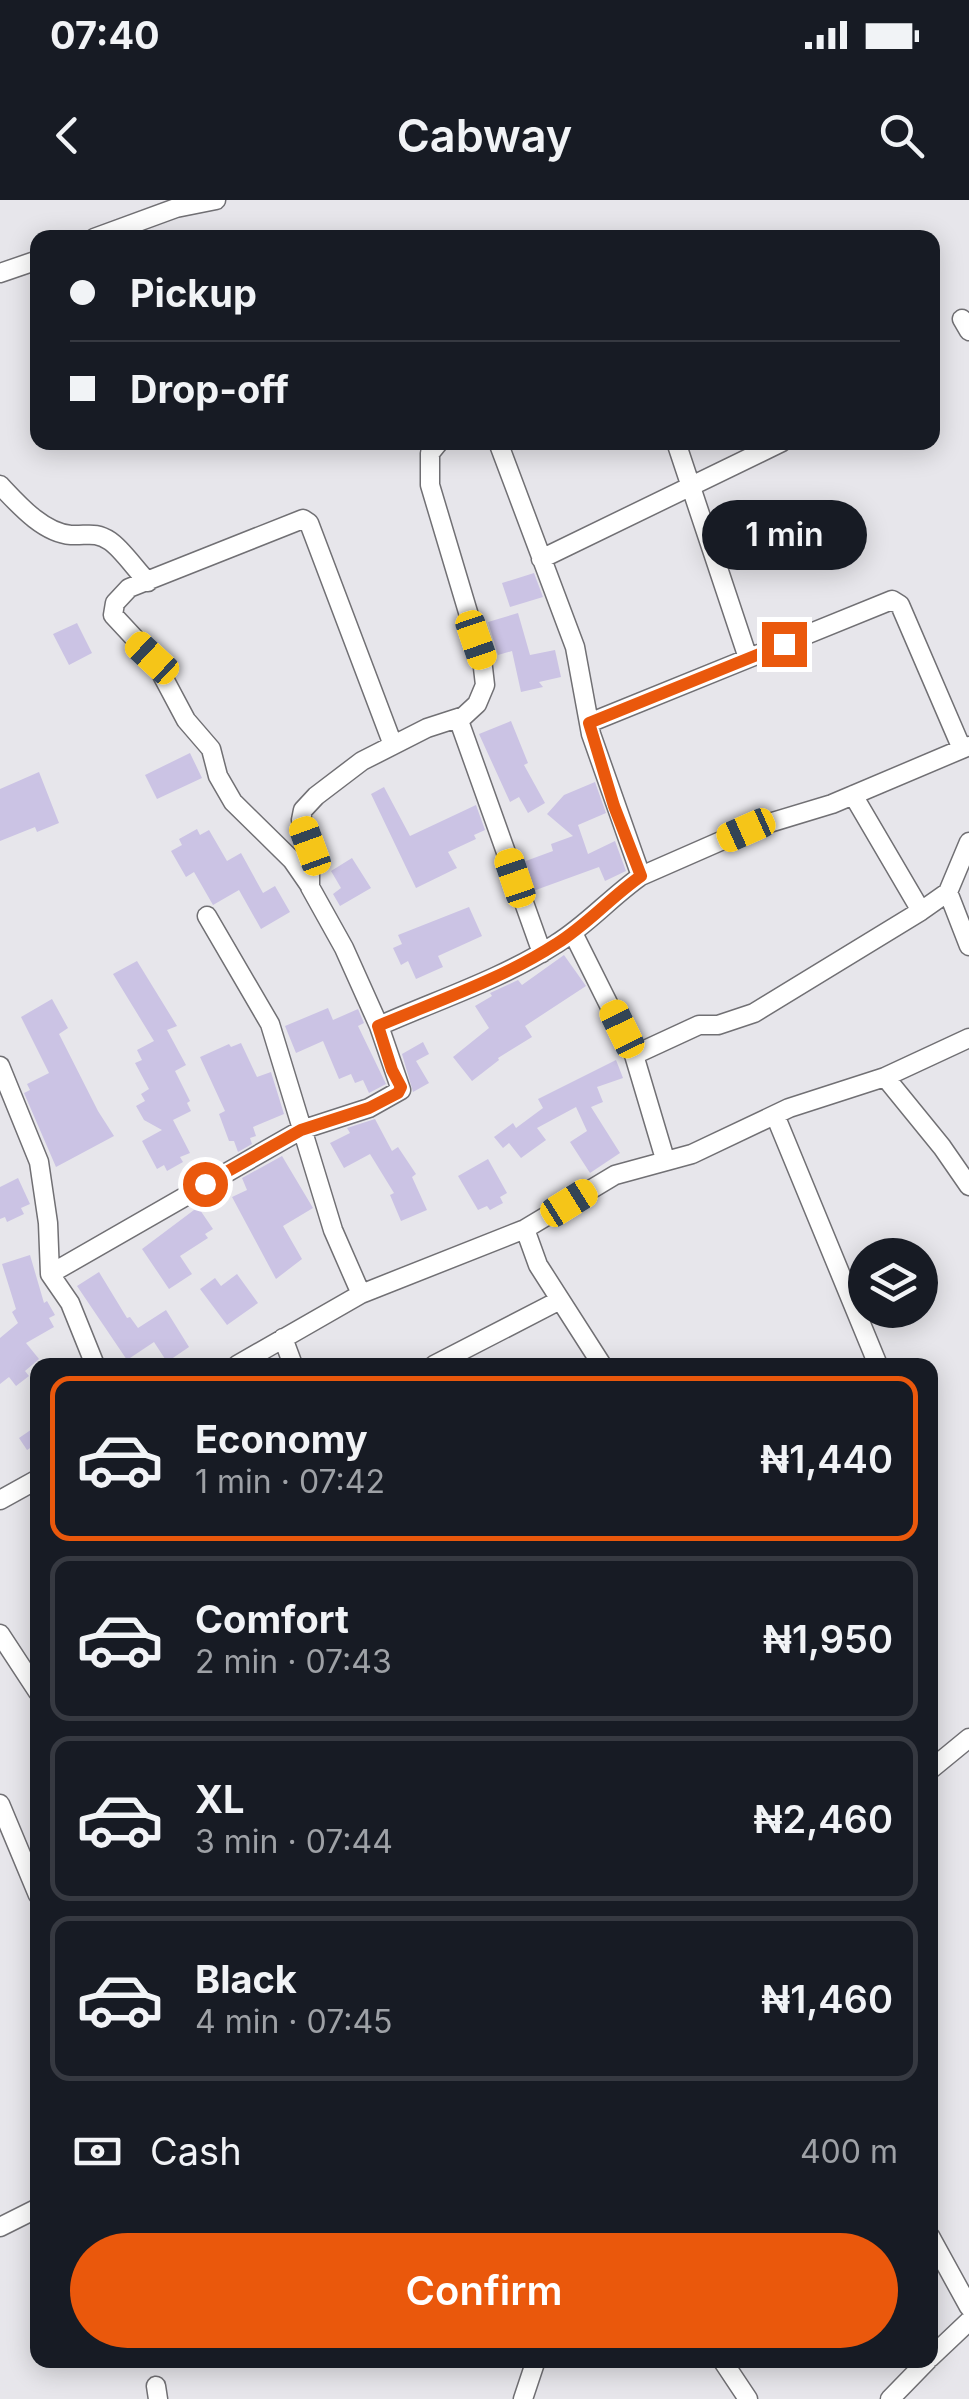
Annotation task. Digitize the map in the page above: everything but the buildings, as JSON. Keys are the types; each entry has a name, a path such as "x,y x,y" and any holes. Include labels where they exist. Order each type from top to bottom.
{"street":[{"path":"116,230 176,208 216,200"},
{"path":"0,273 30,263"},
{"path":"310,887 310,846 301,820 303,810 362,761 427,728 458,718 477,704 485,685 482,659 430,485 432,450"},
{"path":"501,450 575,647 589,723 614,806 641,876"},
{"path":"679,450 748,658"},
{"path":"542,559 765,450"},
{"path":"0,485 50,530 72,536 93,532 112,542 148,582"},
{"path":"50,1274 301,1130 369,1108 401,1090 344,948 310,887 292,860 233,802 218,776 210,750 176,704 152,658 113,615 116,603 129,588 302,519 309,523 393,744"},
{"path":"378,1026 542,953 641,876 746,830 853,795 966,748 900,605 892,600 589,723"},
{"path":"458,718 542,953"},
{"path":"853,795 921,911"},
{"path":"634,1055 699,1025 718,1025 754,1014 921,911 948,892 969,842"},
{"path":"948,892 969,946"},
{"path":"207,916 270,1024 333,1230 361,1294"},
{"path":"572,933 634,1055 665,1159"},
{"path":"249,1358 361,1294 525,1229 614,1175 692,1154 774,1115 885,1078 969,1038"},
{"path":"0,1066 39,1162 50,1274 70,1303 92,1358"},
{"path":"885,1078 942,1146 969,1186"},
{"path":"774,1115 875,1358"},
{"path":"525,1229 538,1265 597,1358"},
{"path":"448,1358 560,1300"},
{"path":"283,1338 290,1358"},
{"path":"0,1500 30,1483"},
{"path":"0,1634 30,1680"},
{"path":"938,1763 969,1738"},
{"path":"0,1804 30,1876"},
{"path":"0,2226 30,2212"},
{"path":"938,2251 969,2307"},
{"path":"938,2351 969,2322"},
{"path":"523,2399 533,2368"},
{"path":"727,2368 748,2399"},
{"path":"890,2399 920,2368"}],"route":[{"path":"205,1184 301,1130 369,1108 398,1093 401,1087 378,1026 530,960 572,933 641,876 614,806 589,723 784,644"}]}
